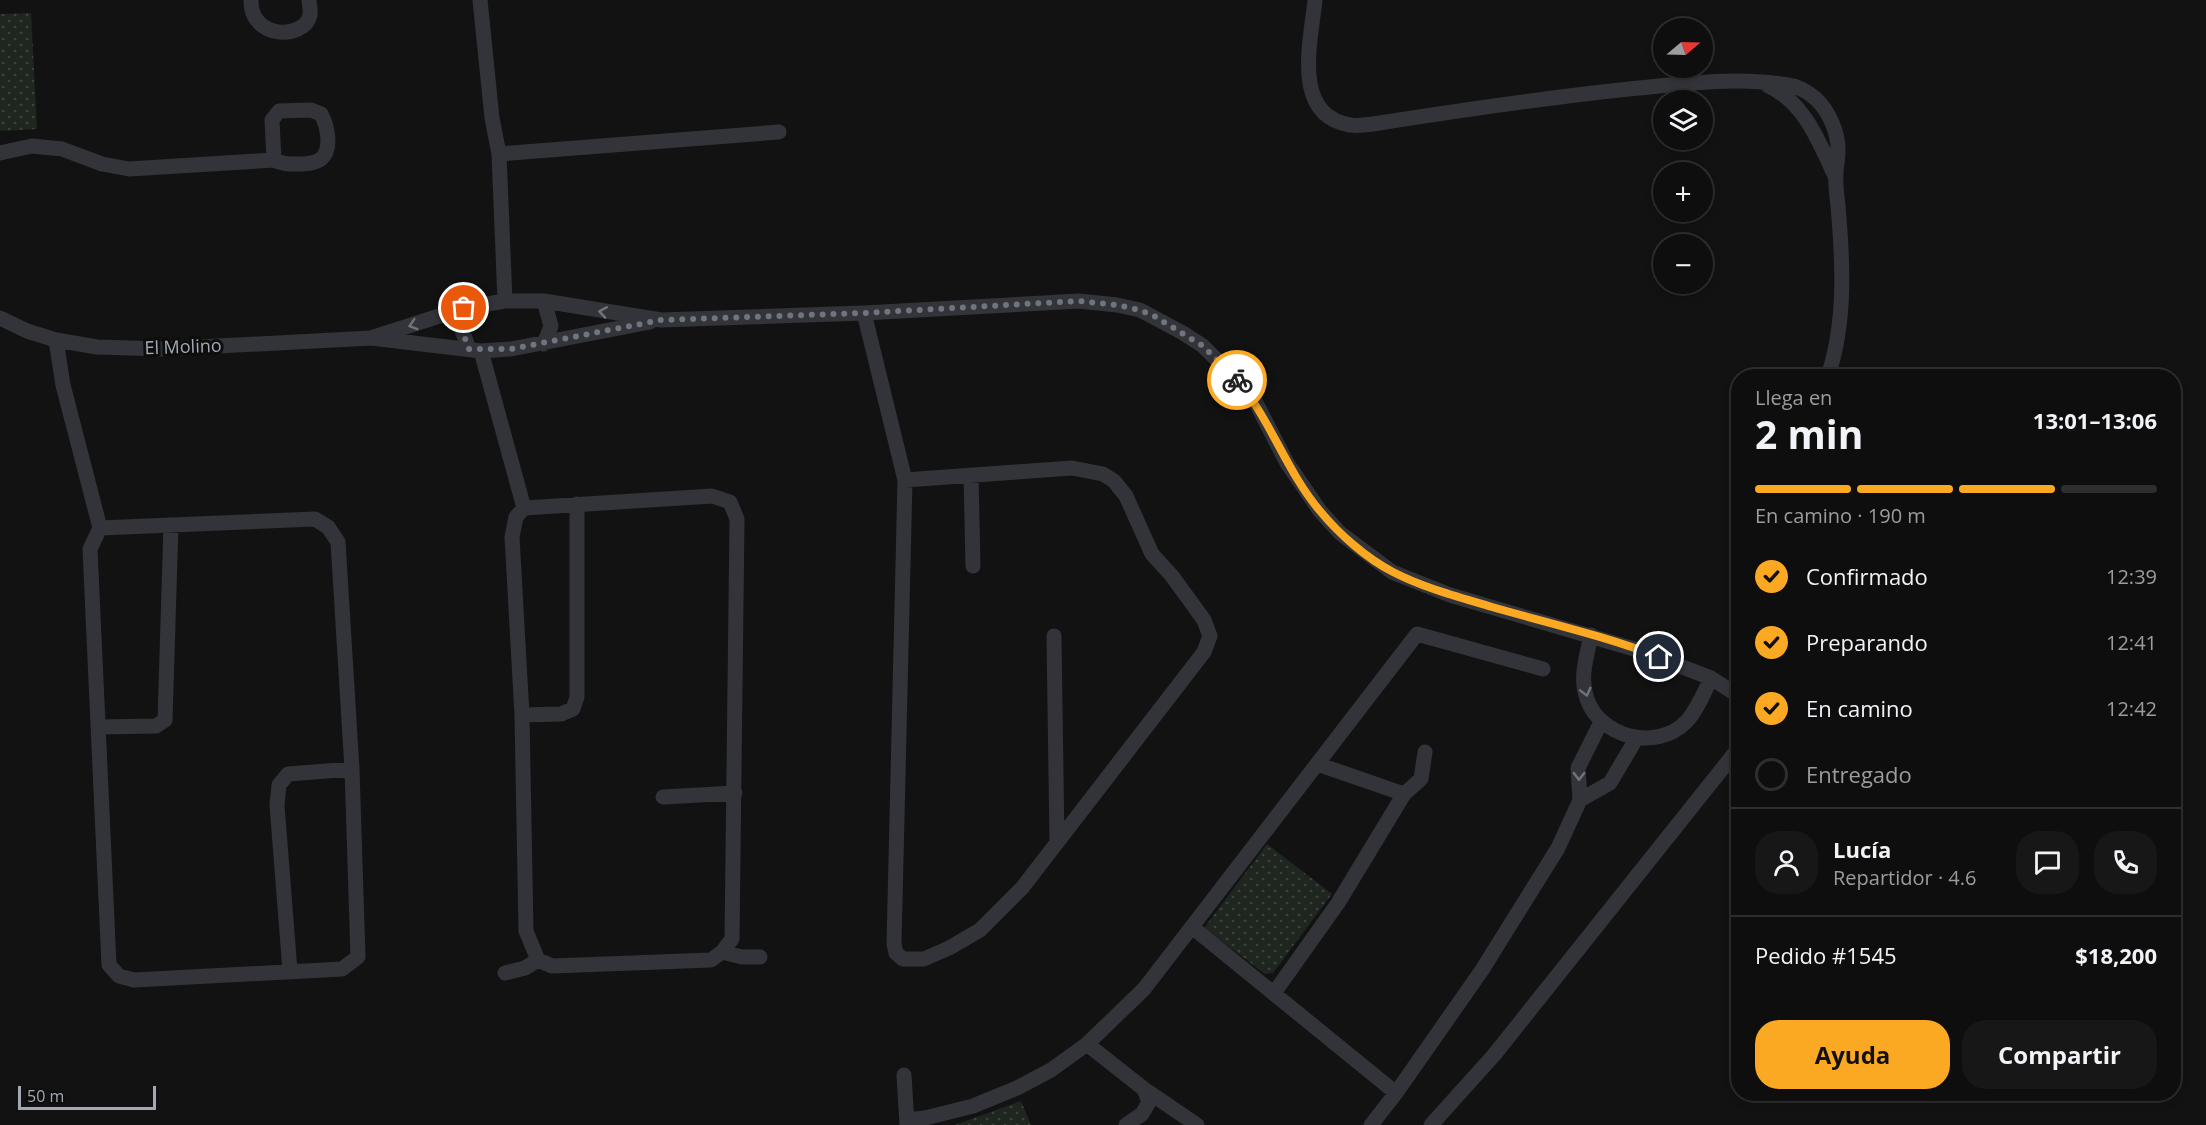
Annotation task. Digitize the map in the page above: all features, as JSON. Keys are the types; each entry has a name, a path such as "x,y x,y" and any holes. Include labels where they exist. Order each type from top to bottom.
{"street":[{"path":"251,0 251,10 259,25 272,32 290,32 304,24 310,15 309,0"},
{"path":"480,0 492,118 499,154 505,301"},
{"path":"1315,0 1308,76 1321,112 1334,120 1351,125 1373,124 1516,102 1698,82 1761,82 1791,100 1816,133 1835,176 1841,238 1841,319 1830,369"},
{"path":"0,153 32,146 62,149 102,164 129,169 274,160 281,164 310,164 321,159 327,149 327,124 321,114 311,110 279,111 274,115 274,160"},
{"path":"499,154 779,132"},
{"name":"El Molino","path":"371,338 464,308 505,301 544,301 661,320"},
{"path":"544,301 551,326 544,344"},
{"name":"El Molino","path":"0,318 27,331 56,340 97,347 162,350 371,338 475,350 511,349 544,344 661,320 864,313 1079,301 1117,305 1154,316 1203,346 1256,403 1302,487 1320,511 1340,533 1392,572 1450,595 1641,651 1711,678 1731,692"},
{"path":"464,308 460,325 475,350 524,508"},
{"path":"864,313 905,480 894,944 896,953 903,960 924,959 980,930 1022,888 1204,652 1210,636 1204,620 1172,576 1152,554 1126,496 1114,482 1103,474 1072,468 905,480"},
{"path":"56,340 63,385 100,528 90,549 109,964 119,976 134,980 342,969 358,957 351,769 338,542 328,527 315,519 100,528"},
{"path":"971,475 973,566"},
{"path":"712,496 730,502 737,519 732,939 722,952 711,960 552,966 538,960 526,931 522,715 512,537 516,517 524,508 712,496"},
{"path":"522,715 561,714 573,709 577,697 577,504"},
{"path":"98,727 156,726 165,720 171,525"},
{"path":"904,1075 907,1122 973,1106 1017,1088 1051,1070 1087,1044 1144,989 1417,634 1543,669"},
{"path":"1591,635 1583,681 1590,707 1601,722 1636,739 1657,738 1674,731 1685,723 1695,710 1711,678"},
{"path":"1054,636 1056,843"},
{"path":"1371,1125 1482,970 1558,848 1580,800 1578,768 1601,722"},
{"path":"1580,800 1610,783 1636,739"},
{"path":"1274,993 1338,903 1404,794 1421,779 1425,752"},
{"path":"1431,1125 1494,1055 1731,757"},
{"path":"1317,764 1404,794"},
{"path":"290,971 277,805 279,784 288,774 351,769"},
{"path":"663,797 735,793"},
{"path":"1192,927 1396,1093"},
{"path":"722,952 742,957 760,957"},
{"path":"505,973 525,968 538,960"},
{"path":"1087,1044 1144,1089 1197,1125"},
{"path":"1126,1125 1142,1114 1149,1102 1144,1089"}],"shaded area":[{"path":"31,13 37,129 0,131 0,14"},
{"path":"1267,844 1332,894 1273,973 1265,974 1204,928"},
{"path":"1021,1101 1031,1125 955,1125"}],"way so far":[{"path":"464,308 460,325 469,349 481,351 528,347 661,320 864,313 1079,301 1117,305 1154,316 1203,346 1237,380"}],"route":[{"path":"1237,380 1256,403 1287,464 1320,511 1340,533 1392,572 1450,595 1659,657"}]}
